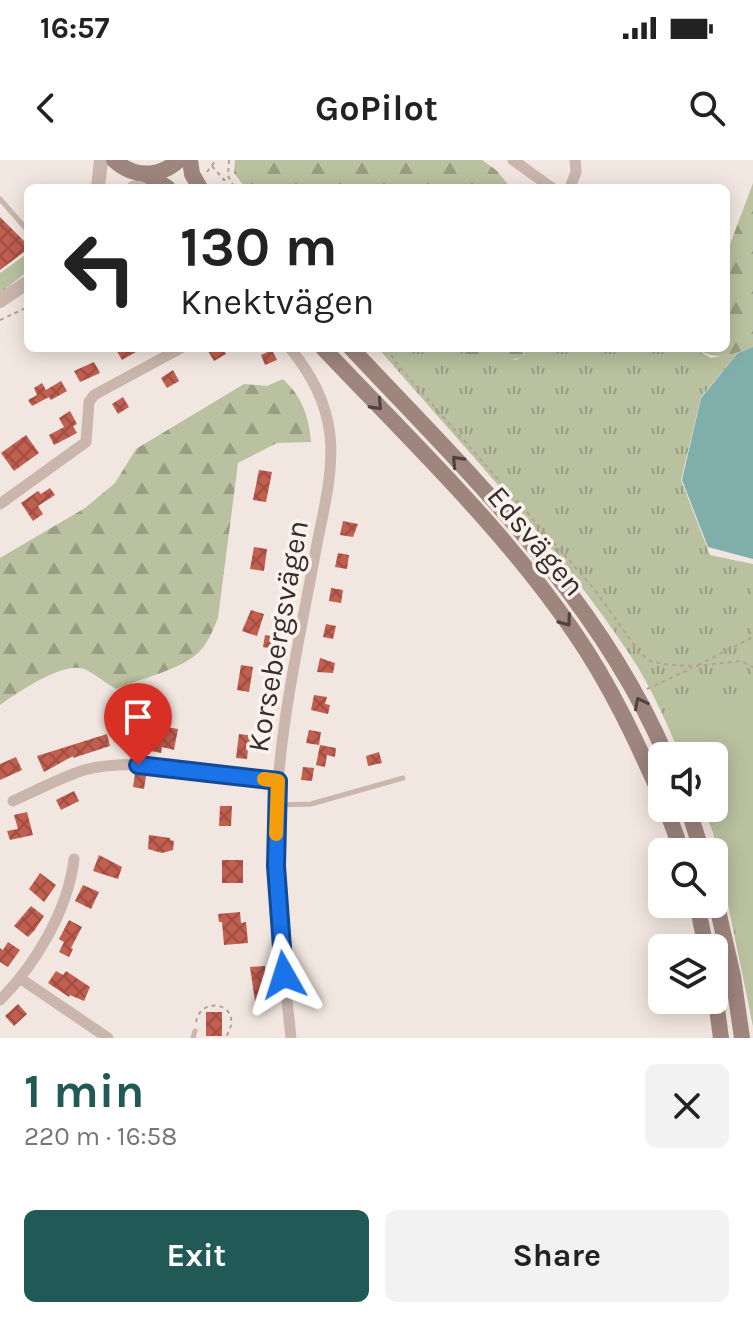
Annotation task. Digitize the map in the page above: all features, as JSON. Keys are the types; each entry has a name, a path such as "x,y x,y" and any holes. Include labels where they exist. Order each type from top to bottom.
{"main road":[{"path":"114,160 137,181 166,170 179,160"},
{"path":"190,160 192,174 203,180"},
{"name":"Edsvägen","path":"327,352 499,535 545,592 606,684 648,770"},
{"name":"Edsvägen","path":"355,352 506,513 542,556 592,624 659,742"},
{"path":"720,918 733,976 742,1038"},
{"path":"718,1014 721,1038"}],"street":[{"path":"98,184 101,160"},
{"path":"513,160 546,184"},
{"path":"572,184 576,172 575,160"},
{"path":"0,302 24,285"},
{"path":"0,302 24,291"},
{"path":"0,504 86,442 89,402 94,395 174,352"},
{"name":"Korsebergsvägen","path":"291,1038 278,905 276,805 330,456 328,426 320,396 293,352"},
{"path":"13,801 81,771 108,766 152,765 278,781"},
{"path":"0,1000 21,979 56,918 71,884 74,859"},
{"path":"21,979 105,1037"}],"lane":[{"path":"0,199 24,226"},
{"path":"276,805 311,804 403,778"}],"path":[{"path":"203,180 216,160"},
{"path":"229,160 227,169 232,184"},
{"path":"212,166 224,180 229,179"},
{"path":"0,320 24,309"},
{"path":"389,352 595,590 639,652 650,661 669,665 696,666 740,661 753,667"},
{"path":"635,695 753,637"},
{"path":"194,1035 197,1013 204,1008 224,1007 231,1018 231,1029 225,1038"}],"green space":[{"path":"235,160 482,160 508,184 242,184 234,173"},
{"path":"753,183 753,347 730,355 710,355 704,352 730,352 730,244"},
{"path":"24,256 24,274 0,293 0,273"},
{"path":"381,352 464,352 516,360 525,352 701,352 711,358 738,353 701,397 681,480 710,555 753,564 753,1026 728,905 728,838 714,838 709,822 728,822 728,742 675,742 632,658 574,577"},
{"path":"462,352 524,352 523,356 506,361"},
{"path":"283,379 303,408 311,442 277,443 238,463 218,618 202,648 182,664 116,689 84,669 64,670 40,680 0,705 0,558 85,508 115,483 136,449 244,384 267,386"},
{"path":"753,702 753,1026 728,894 728,838 714,838 709,822 728,822 728,742 675,742 663,715 711,704"}],"water":[{"path":"753,347 753,559 708,547 682,480 701,398 738,353"}],"building":[{"path":"0,217 24,241 24,252 0,270"},
{"path":"117,352 136,352 122,360"},
{"path":"209,352 225,352 226,354 214,361"},
{"path":"273,352 277,360 265,365 261,355"},
{"path":"94,362 100,373 80,382 74,371"},
{"path":"173,370 179,381 167,388 161,378"},
{"path":"61,381 67,391 32,406 28,400 37,395 34,388 42,383 46,390"},
{"path":"123,397 129,407 118,414 112,404"},
{"path":"70,411 77,424 73,426 77,433 54,445 49,435 64,427 59,418"},
{"path":"26,435 39,453 14,471 1,453"},
{"path":"259,470 272,472 266,502 253,500"},
{"path":"50,488 55,495 38,506 43,514 33,521 21,503 38,491 41,494"},
{"path":"343,521 358,524 353,537 340,535"},
{"path":"254,547 267,549 264,571 250,569"},
{"path":"338,553 349,555 347,569 335,567"},
{"path":"331,588 343,590 341,603 329,601"},
{"path":"251,610 264,614 257,636 242,631"},
{"path":"326,624 336,626 333,639 323,637"},
{"path":"265,635 276,637 274,649 263,647"},
{"path":"320,658 335,663 333,673 317,672"},
{"path":"241,665 253,667 249,692 237,690"},
{"path":"314,695 327,697 325,704 330,705 328,714 311,710"},
{"path":"141,698 149,699 148,704 153,705 152,713 139,714"},
{"path":"166,727 178,729 174,750 162,747 161,753 151,751 157,736 164,737"},
{"path":"309,730 321,732 319,745 306,743"},
{"path":"107,734 110,746 73,756 44,772 37,756"},
{"path":"239,734 254,736 253,750 248,749 247,759 236,758"},
{"path":"320,745 336,748 335,757 327,755 325,767 316,765"},
{"path":"379,752 382,763 368,766 366,756"},
{"path":"16,757 22,770 0,780 0,764"},
{"path":"303,767 314,768 312,781 301,780"},
{"path":"135,774 146,776 144,789 133,787"},
{"path":"74,791 79,801 61,810 56,800"},
{"path":"220,806 232,806 231,826 219,826"},
{"path":"27,812 33,835 10,840 7,831 18,829 14,815"},
{"path":"149,835 170,838 174,841 173,850 162,853 148,849"},
{"path":"99,855 122,867 118,879 93,871"},
{"path":"222,860 243,860 243,883 222,883"},
{"path":"40,873 56,885 44,902 29,889"},
{"path":"83,885 99,892 91,909 75,901"},
{"path":"31,906 44,916 28,937 14,926"},
{"path":"240,912 241,923 246,922 248,943 224,945 222,922 219,922 218,914"},
{"path":"69,920 82,927 69,957 59,952 64,942 59,939"},
{"path":"8,942 20,950 8,967 0,962 0,948 3,950"},
{"path":"265,966 266,1000 255,1001 250,967"},
{"path":"56,971 63,975 66,971 90,987 84,1001 69,997 48,983"},
{"path":"18,1004 27,1014 14,1026 5,1016"},
{"path":"206,1012 222,1012 222,1036 206,1036"}],"slow traffic":[{"path":"264,779 278,781 276,834"}],"route":[{"path":"138,765 278,781 276,866 284,975"}]}
